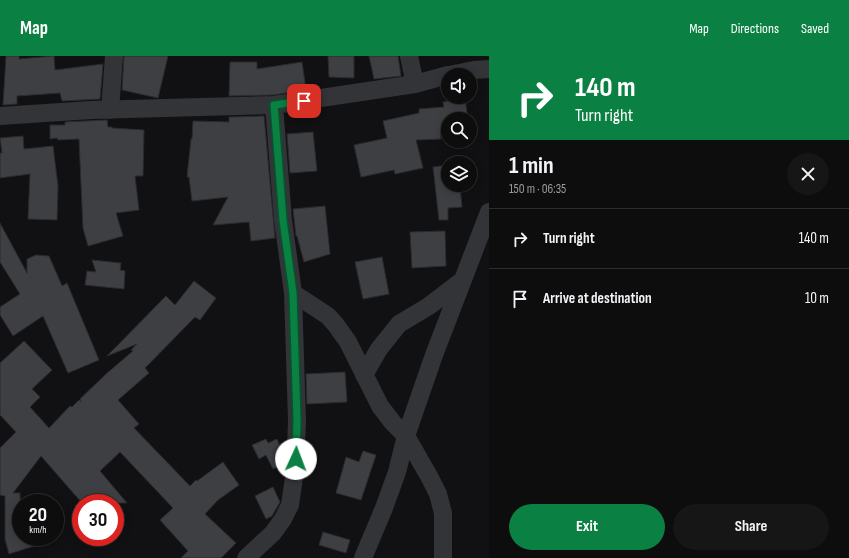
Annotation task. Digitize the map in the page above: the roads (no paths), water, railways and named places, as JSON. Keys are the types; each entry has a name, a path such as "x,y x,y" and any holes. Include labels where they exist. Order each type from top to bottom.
{"street":[{"path":"110,110 114,56"},
{"path":"409,56 415,84"},
{"path":"477,70 489,69"},
{"path":"0,116 75,110 274,105 415,84 441,77"},
{"path":"246,558 273,533 284,519 290,505 294,487 297,421 293,293 283,220 274,105"},
{"path":"363,558 384,508 406,436 434,355 489,212"},
{"path":"364,375 379,349 399,324 429,306 463,280"},
{"path":"293,293 328,316 336,325 348,342 380,406 393,423 406,436 430,478 443,513 443,558"}]}
